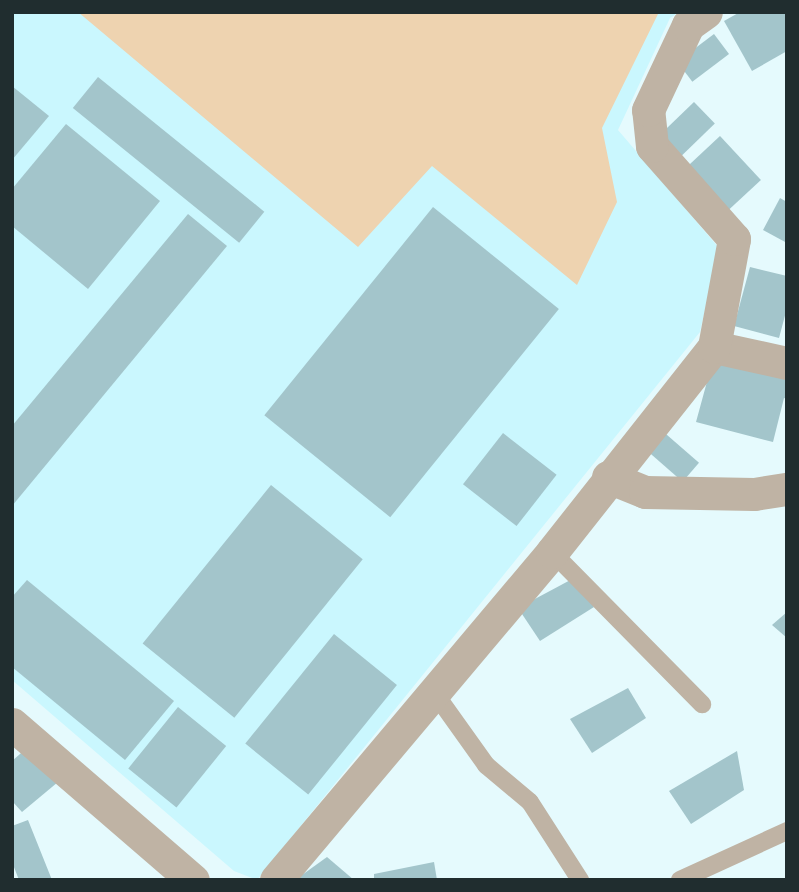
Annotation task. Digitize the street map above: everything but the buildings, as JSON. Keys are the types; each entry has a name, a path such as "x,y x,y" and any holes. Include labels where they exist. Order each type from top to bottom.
{"street":[{"path":"276,880 552,552 608,477 714,347 734,239 653,146 648,110 688,25 706,12"},
{"path":"714,347 787,363"},
{"path":"608,477 645,492 754,494 787,489"},
{"path":"12,724 193,880"}],"lane":[{"path":"552,552 702,704"},
{"path":"434,692 486,765 530,802 580,880"},
{"path":"680,880 787,831"}],"shaded area":[{"path":"12,12 679,12 670,18 618,130 719,248 700,332 257,880 234,871 12,680"},
{"path":"78,12 659,12 602,128 617,202 577,285 432,166 358,247"}]}
